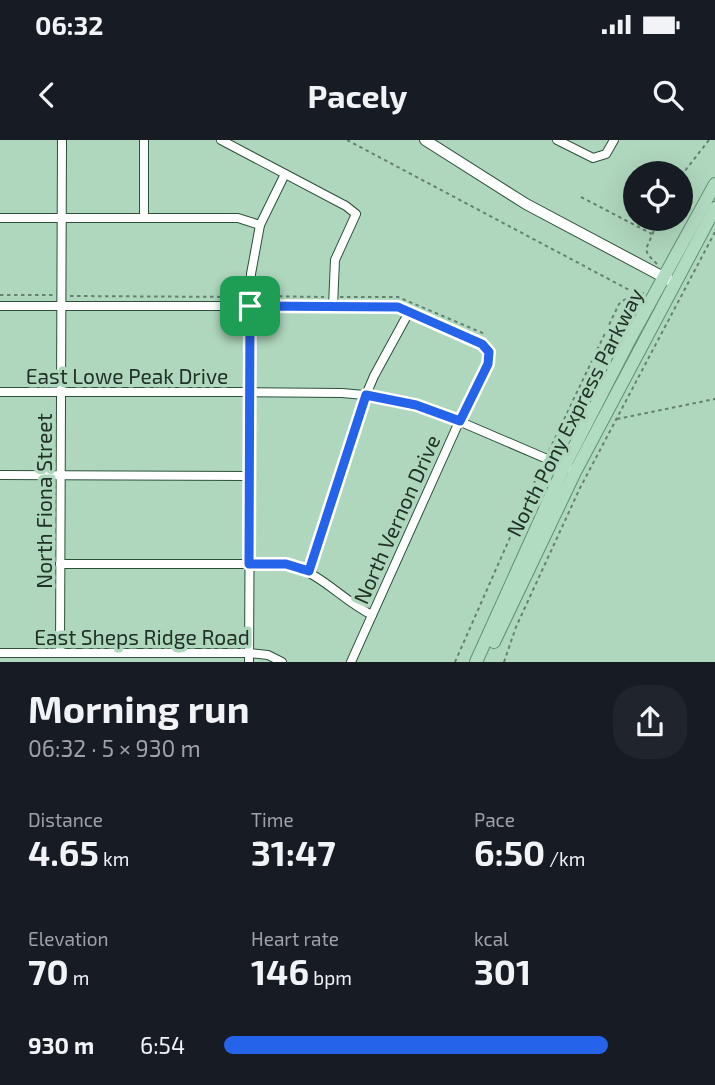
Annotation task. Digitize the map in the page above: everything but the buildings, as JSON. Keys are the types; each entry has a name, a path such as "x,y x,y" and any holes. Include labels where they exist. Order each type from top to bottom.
{"main road":[{"name":"North Pony Express Parkway","path":"476,662 665,278 715,184"},
{"name":"North Pony Express Parkway","path":"485,662 570,469 600,424 665,278 715,208"}],"street":[{"name":"North Fiona Street","path":"60,653 62,140"},
{"path":"144,140 144,218"},
{"path":"221,140 346,206 356,214 335,260 333,306"},
{"path":"425,140 514,197 665,278"},
{"path":"557,140 590,158 600,157 608,151 614,140"},
{"path":"249,657 252,259 260,225 285,174"},
{"path":"0,218 238,219 260,225"},
{"path":"0,306 388,306 409,312 366,395 309,571"},
{"name":"North Vernon Drive","path":"351,662 488,364 489,352 482,344 409,312"},
{"name":"East Lowe Peak Drive","path":"0,392 366,395 416,405 460,421 570,469"},
{"path":"0,475 249,476"},
{"path":"60,564 286,564 309,571 356,607 372,615"},
{"name":"East Sheps Ridge Road","path":"0,653 249,657 268,655 282,662"}],"path":[{"path":"347,140 633,292 635,296"},
{"path":"693,161 709,140"},
{"path":"581,197 652,234"},
{"path":"653,231 646,251 658,264 665,278"},
{"path":"504,662 516,627 580,488 715,232"},
{"path":"548,452 619,304 648,289"},
{"path":"0,295 52,295"},
{"path":"70,296 241,297"},
{"path":"258,296 324,297"},
{"path":"600,424 715,399"},
{"path":"455,662 542,465"}],"route":[{"path":"250,306 398,307 482,344 489,352 488,364 460,421 416,405 366,395 309,571 286,564 249,564 250,306"}]}
